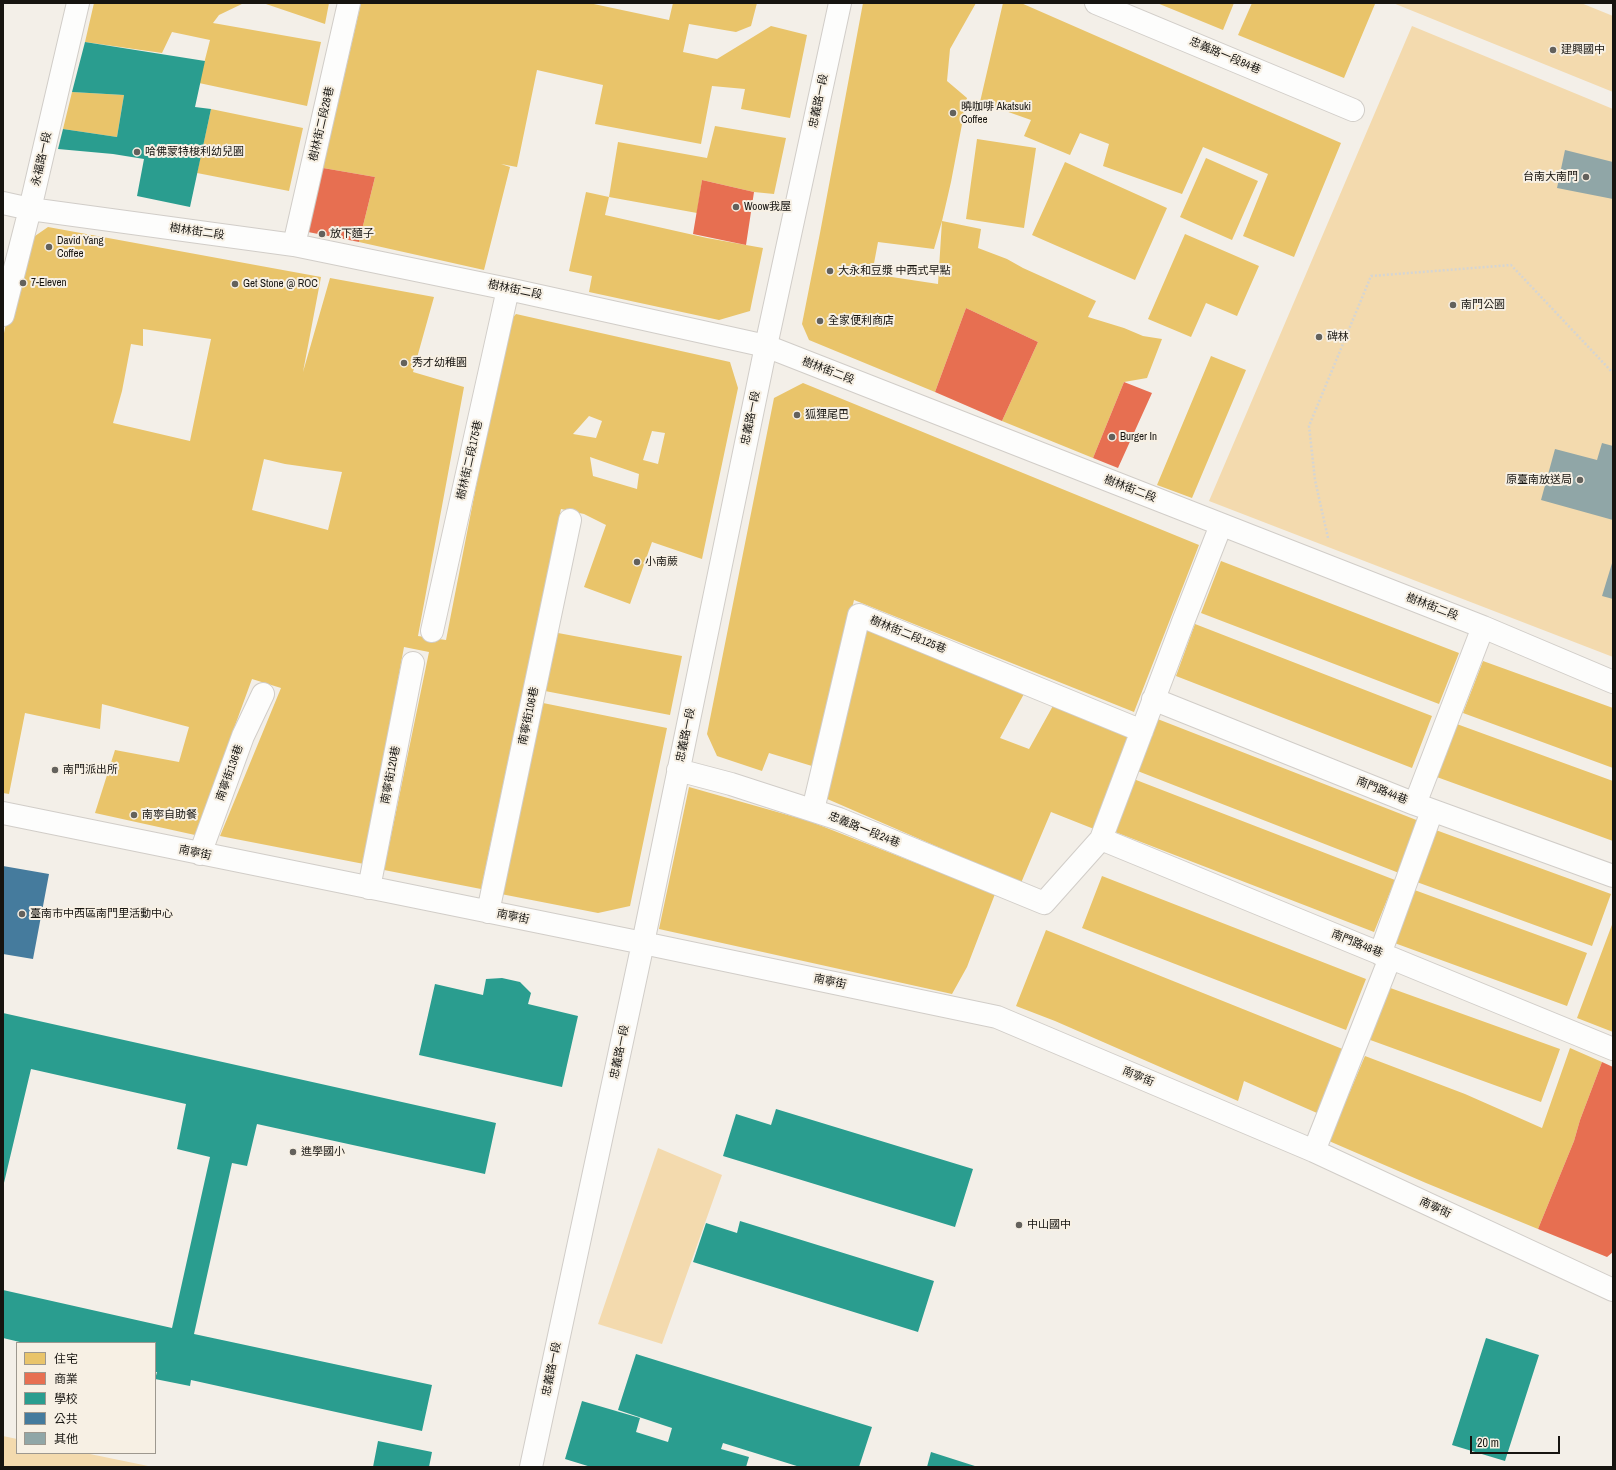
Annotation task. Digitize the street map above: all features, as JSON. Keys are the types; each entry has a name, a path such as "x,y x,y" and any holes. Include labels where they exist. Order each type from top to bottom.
{"street":[{"name":"永福路一段","path":"3,315 30,209 78,3"},
{"name":"樹林街二段28巷","path":"294,245 349,3"},
{"name":"忠義路一段","path":"531,1467 643,943 766,346 840,3"},
{"name":"忠義路一段84巷","path":"1096,3 1354,110"},
{"name":"樹林街二段","path":"3,203 30,209 294,245 508,289 766,346 1483,627 1613,682"},
{"name":"樹林街二段175巷","path":"432,632 508,289"},
{"name":"南寧街106巷","path":"488,912 570,520"},
{"path":"1101,839 1153,699 1221,525"},
{"name":"樹林街二段125巷","path":"813,810 859,615 1142,731"},
{"path":"1314,1152 1385,956 1424,808 1483,627"},
{"name":"南寧街120巷","path":"369,888 413,663"},
{"name":"南寧街136巷","path":"200,854 243,736 263,694"},
{"name":"南門路44巷","path":"1153,699 1424,808 1613,876"},
{"name":"忠義路一段24巷","path":"678,770 731,784 839,819 1044,903 1101,839"},
{"name":"南寧街","path":"3,813 643,943 997,1017 1314,1152 1613,1290"},
{"name":"南門路48巷","path":"1101,839 1613,1049"}],"path":[{"path":"1335,569 1315,480 1309,426 1371,276 1511,265 1613,373"}],"shaded area":[{"name":"建興國中","path":"1393,3 1581,3 1613,16 1613,92"},
{"name":"南門公園","path":"1412,26 1613,109 1613,657 1209,501"},
{"path":"658,1148 722,1175 662,1344 598,1324"},
{"path":"3,1436 16,1439 16,1454 90,1454 153,1467 3,1467"}],"building: 住宅":[{"path":"94,3 244,3 219,15 213,23 321,42 307,106 199,83 210,40 172,32 162,53 85,42"},
{"path":"263,3 329,3 325,24"},
{"path":"361,3 589,3 669,20 673,3 757,3 751,26 736,32 689,24 683,52 717,59 771,26 807,35 790,118 741,109 745,89 712,86 701,144 595,124 603,85 537,70 517,167 501,164 510,167 484,270 359,242 375,177 323,168"},
{"path":"863,3 976,3 950,49 947,81 967,98 942,221 981,229 978,248 1007,259 1023,268 1096,301 1088,317 1124,328 1143,336 1162,339 1147,378 1124,382 1093,458 1002,421 1038,342 966,308 935,392 809,340 802,324","holes":["942,221 938,284 872,274 878,242 934,249"]},
{"path":"1003,3 1021,3 1341,143 1294,257 1243,236 1268,174 1203,147 1182,194 1103,166 1109,144 1080,133 1070,155 1024,136 1031,120 980,102"},
{"path":"1157,3 1234,3 1223,30"},
{"path":"1252,3 1375,4 1344,78 1238,35"},
{"path":"72,92 124,95 117,137 63,129"},
{"path":"211,109 303,128 289,191 197,173"},
{"path":"715,126 786,138 774,194 754,192 702,180 697,213 609,197 618,142 707,158"},
{"path":"977,139 1036,148 1024,228 966,219"},
{"path":"1206,158 1258,181 1232,240 1180,217"},
{"path":"1065,162 1167,208 1135,280 1032,235"},
{"path":"586,192 609,197 605,215 707,238 763,248 750,311 719,320 589,292 592,276 569,271"},
{"path":"48,227 321,277 303,372 330,278 434,297 413,372 464,387 418,636 446,640 508,323 516,314 730,362 738,388 702,559 652,542 630,604 584,587 606,525 584,514 561,509 481,889 384,870 429,652 404,647 364,864 220,836 281,688 252,679 195,835 95,813 115,750 179,762 189,727 102,704 100,729 25,713 9,794 3,793 3,338 22,245","holes":["143,329 211,339 190,441 113,423 122,391 131,344 143,346","589,416 602,421 596,438 573,434","652,431 665,433 658,464 643,460","590,457 639,474 637,489 593,476","264,459 285,464 342,472 328,530 252,510"]},
{"path":"1185,234 1259,266 1237,316 1206,303 1191,337 1148,319"},
{"path":"1211,356 1246,370 1192,498 1157,485"},
{"path":"803,383 1199,545 1134,712 854,600 825,720 812,766 769,753 762,771 717,756 707,734 774,398"},
{"path":"1221,561 1459,653 1439,704 1201,613"},
{"path":"1195,624 1432,716 1412,768 1176,676"},
{"path":"866,628 1025,692 1000,738 1029,749 1054,704 1130,734 1094,829 1051,812 1021,883 825,798"},
{"path":"558,633 682,656 670,715 545,691"},
{"path":"1483,661 1613,708 1613,768 1463,713"},
{"path":"543,703 667,728 630,906 598,913 501,894"},
{"path":"1155,718 1419,821 1399,873 1135,770"},
{"path":"1454,723 1613,781 1613,841 1434,776"},
{"path":"1131,778 1395,880 1374,932 1110,830"},
{"path":"689,787 809,821 995,894 967,967 952,994 659,929"},
{"path":"1433,829 1611,894 1592,946 1414,881"},
{"path":"1102,876 1366,979 1346,1030 1082,928"},
{"path":"1409,888 1587,953 1567,1006 1389,941"},
{"path":"1613,922 1613,1032 1577,1018"},
{"path":"1046,930 1345,1050 1317,1113 1244,1081 1238,1101 1055,1021 1016,1006"},
{"path":"1382,985 1560,1049 1541,1102 1362,1037"},
{"path":"1570,1048 1602,1062 1580,1120 1574,1141 1538,1229 1329,1141 1365,1056 1465,1094 1542,1128"}],"building: 商業":[{"path":"323,168 375,177 359,242 308,232"},
{"path":"702,180 754,192 746,245 693,234"},
{"path":"966,308 1038,342 1002,421 935,392"},
{"path":"1124,382 1152,393 1118,468 1093,458"},
{"path":"1602,1062 1613,1067 1613,1252 1607,1257 1538,1229 1574,1141 1580,1120"}],"building: 學校":[{"path":"85,42 205,61 195,107 211,109 190,207 137,196 144,159 113,154 58,149 63,129 117,137 124,95 72,92"},
{"path":"502,978 520,982 531,993 528,1004 578,1016 562,1087 419,1055 435,984 483,995 486,979"},
{"path":"3,1013 496,1123 485,1174 257,1124 247,1166 232,1163 194,1334 432,1385 422,1431 191,1380 190,1386 156,1379 156,1342 20,1342 3,1338 3,1290 172,1328 210,1157 177,1149 186,1104 31,1069 3,1187"},
{"path":"776,1109 973,1169 955,1227 723,1156 736,1114 771,1125"},
{"path":"740,1221 934,1281 918,1332 693,1262 706,1223 737,1233"},
{"path":"1486,1338 1539,1355 1505,1461 1452,1445"},
{"path":"636,1354 872,1427 859,1467 800,1467 723,1443 721,1449 749,1457 746,1467 591,1467 565,1459 582,1401 640,1418 636,1432 668,1442 672,1428 618,1410"},
{"path":"378,1441 432,1452 429,1467 373,1467"},
{"path":"931,1452 978,1467 927,1467"}],"building: 公共":[{"name":"臺南市中西區南門里活動中心","path":"3,866 49,874 33,959 3,954"}],"building: 其他":[{"name":"台南大南門","path":"1565,150 1613,162 1613,199 1557,188"},
{"name":"原臺南放送局","path":"1602,443 1613,446 1613,520 1541,500 1555,449 1597,460"},
{"path":"1613,560 1613,599 1602,596"}],"place":[{"name":"建興國中","path":"1553,50"},
{"name":"曉咖啡 Akatsuki Coffee","path":"953,113"},
{"name":"哈佛蒙特梭利幼兒園","path":"137,152"},
{"name":"台南大南門","path":"1586,177"},
{"name":"Woow我屋","path":"736,207"},
{"name":"放下麵子","path":"322,234"},
{"name":"David Yang Coffee","path":"49,247"},
{"name":"大永和豆漿 中西式早點","path":"830,271"},
{"name":"7-Eleven","path":"23,283"},
{"name":"Get Stone @ ROC","path":"235,284"},
{"name":"南門公園","path":"1453,305"},
{"name":"全家便利商店","path":"820,321"},
{"name":"碑林","path":"1319,337"},
{"name":"秀才幼稚園","path":"404,363"},
{"name":"狐狸尾巴","path":"797,415"},
{"name":"Burger In","path":"1112,437"},
{"name":"原臺南放送局","path":"1580,480"},
{"name":"小南蕨","path":"637,562"},
{"name":"南門派出所","path":"55,770"},
{"name":"南寧自助餐","path":"134,815"},
{"name":"臺南市中西區南門里活動中心","path":"22,914"},
{"name":"進學國小","path":"293,1152"},
{"name":"中山國中","path":"1019,1225"}]}
